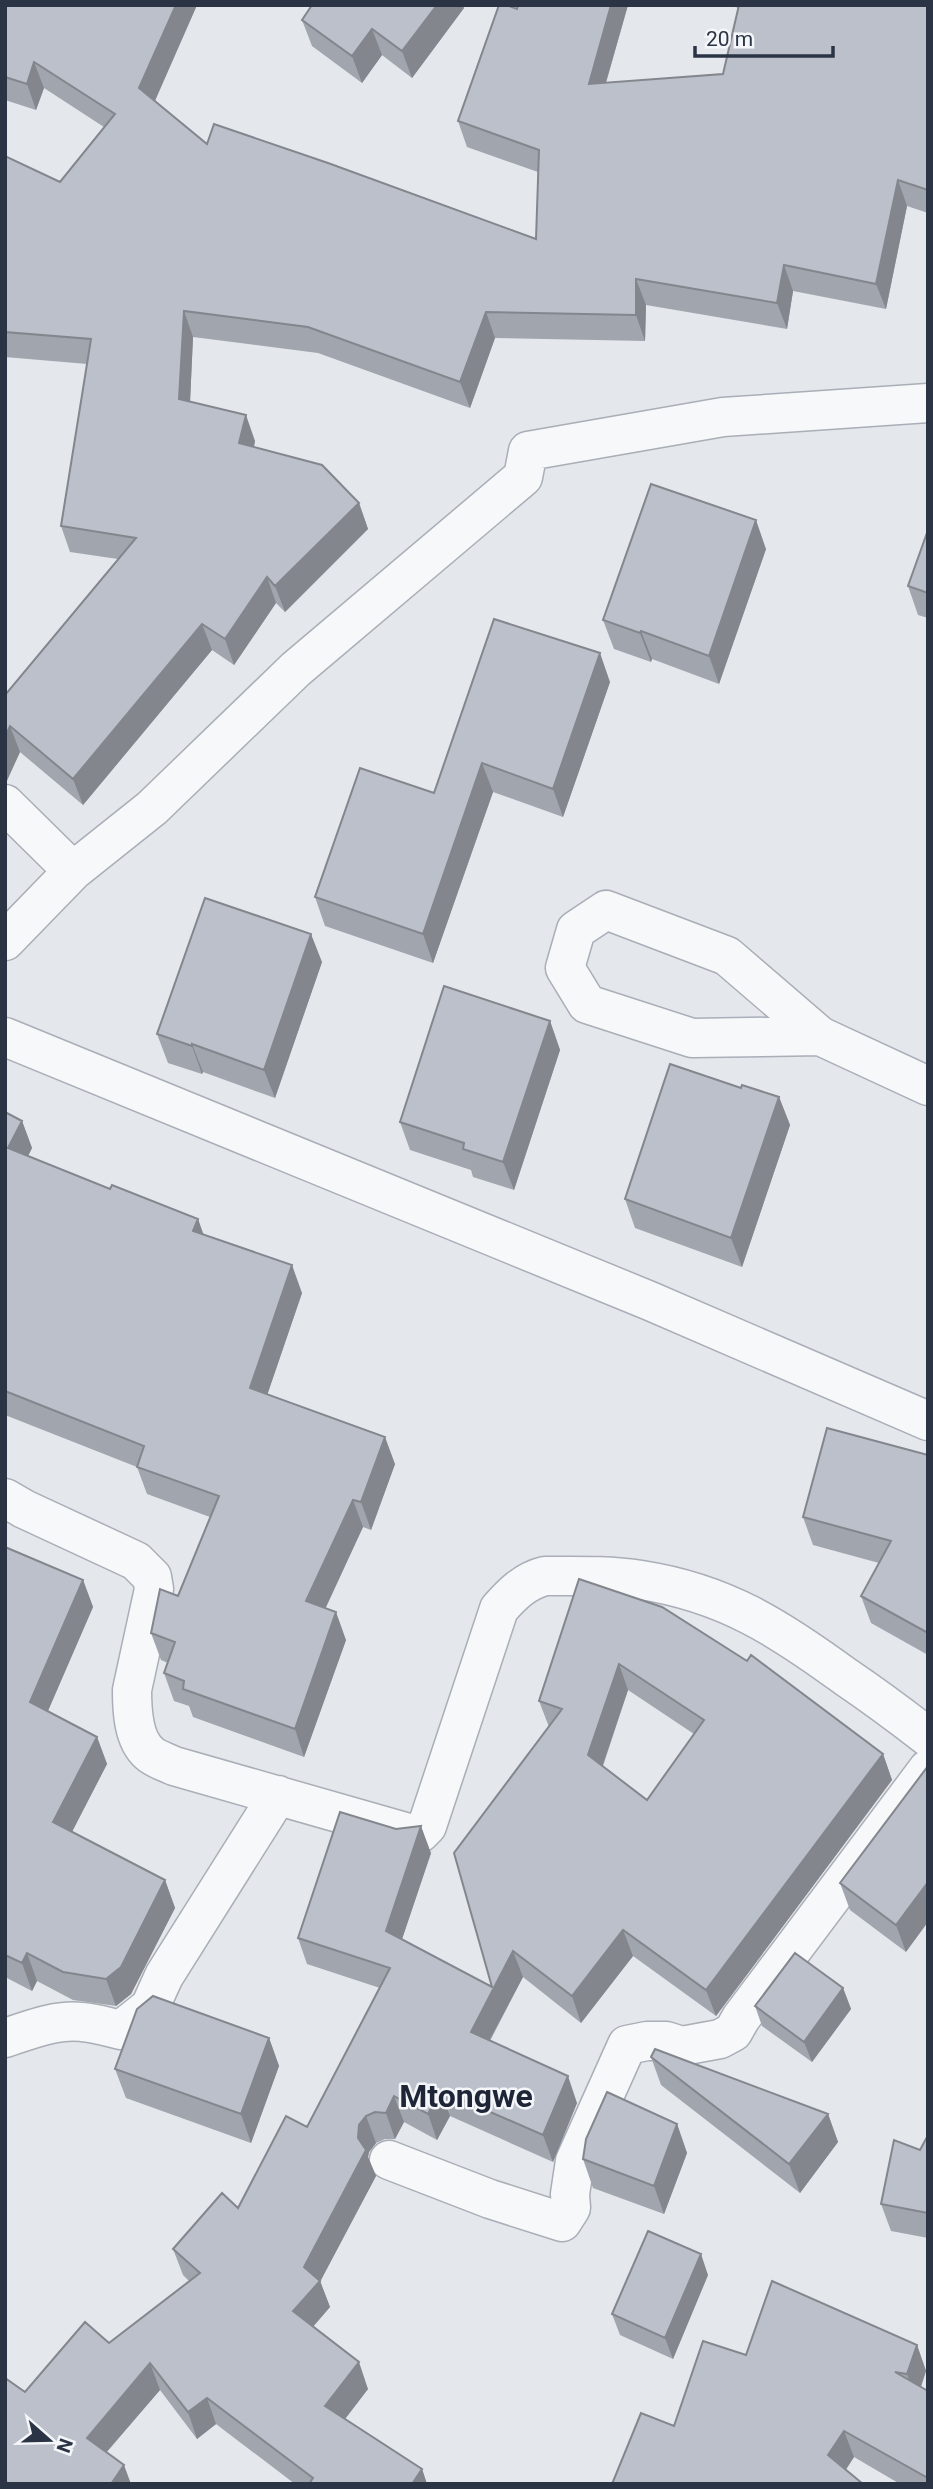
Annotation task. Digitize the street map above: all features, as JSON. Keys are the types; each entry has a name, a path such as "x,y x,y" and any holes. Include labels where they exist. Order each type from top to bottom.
{"street":[{"path":"5,941 73,871 152,808 296,669 523,477 528,451 723,416 928,402"},
{"path":"5,804 73,871"},
{"path":"820,1036 692,1038 587,1004 565,968 576,930 606,910 727,956 820,1036 928,1086"},
{"path":"5,1037 650,1301 928,1421"},
{"path":"5,1498 136,1562 152,1577 154,1590 132,1690 139,1739 149,1753 174,1766 412,1834 419,1833 427,1826 499,1609 520,1587 535,1578 545,1576 616,1576 644,1580 737,1607 760,1618 802,1645 928,1737"},
{"path":"389,2160 490,2199 562,2222 571,2208 570,2194 575,2161 627,2045 666,2041 682,2046 720,2039 733,2032 760,1992 928,1769"},
{"path":"5,2038 40,2026 82,2021 121,2030 149,2007 164,1976 278,1795"}],"building":[{"path":"5,5 176,5 139,88 207,144 214,124 536,239 539,150 458,121 499,5 517,9 518,5 611,5 589,84 723,74 739,5 928,5 928,190 898,180 876,284 784,265 777,303 636,279 636,315 486,312 460,382 308,327 184,311 179,399 246,415 239,443 322,465 359,503 275,586 267,577 225,639 202,624 73,779 10,726 5,737 5,695 136,538 61,526 91,339 5,332 5,156 60,182 115,114 34,62 27,84 5,77"},
{"path":"312,5 437,5 402,51 372,29 352,56 302,20"},
{"path":"651,484 756,520 709,656 603,620"},
{"path":"928,530 928,593 908,586"},
{"path":"494,619 600,653 553,789 482,763 423,934 315,897 360,768 434,793"},
{"path":"205,898 311,934 264,1070 157,1034"},
{"path":"444,986 550,1021 503,1162 463,1149 464,1143 400,1122"},
{"path":"670,1064 741,1088 742,1085 779,1097 731,1238 625,1199"},
{"path":"5,1112 22,1121 8,1148 110,1189 112,1185 198,1219 193,1231 292,1265 250,1388 385,1437 361,1502 353,1500 306,1601 336,1612 295,1729 183,1689 184,1681 164,1673 175,1642 151,1633 160,1589 178,1596 219,1496 137,1467 144,1446 5,1391"},
{"path":"827,1428 928,1455 928,1633 861,1596 891,1541 803,1517"},
{"path":"5,1547 83,1580 30,1702 97,1737 53,1822 165,1880 121,1967 106,1979 63,1972 27,1953 22,1963 5,1955"},
{"path":"579,1579 662,1607 747,1661 751,1655 883,1754 706,1990 623,1930 572,1996 513,1951 471,2032 568,2076 543,2135 440,2090 428,2114 394,2096 386,2113 375,2112 366,2116 359,2125 358,2138 366,2150 304,2267 320,2281 293,2311 359,2362 325,2406 422,2469 412,2484 309,2484 313,2478 207,2398 188,2412 150,2363 87,2438 124,2465 111,2484 9,2484 5,2481 5,2378 25,2392 85,2322 109,2343 200,2273 173,2249 222,2193 238,2208 286,2116 307,2127 390,1968 298,1938 340,1812 396,1829 421,1826 386,1931 492,1987 454,1853 562,1709 539,1701","holes":["619,1664 704,1720 647,1800 588,1755"]},
{"path":"928,1766 928,1882 896,1925 840,1883"},
{"path":"795,1953 843,1988 804,2042 755,2006"},
{"path":"153,1996 269,2038 241,2114 115,2069 137,2009"},
{"path":"655,2049 828,2114 789,2164 651,2057"},
{"path":"607,2092 677,2124 654,2186 583,2159 586,2139"},
{"path":"927,2137 928,2213 881,2204 894,2140 920,2150"},
{"path":"648,2231 701,2254 665,2338 612,2314"},
{"path":"772,2281 917,2345 907,2374 895,2372 928,2391 928,2478 844,2431 828,2455 863,2484 612,2484 641,2413 674,2426 703,2341 746,2355"}],"district":[{"name":"Mtongwe","path":"466,2096"}]}
